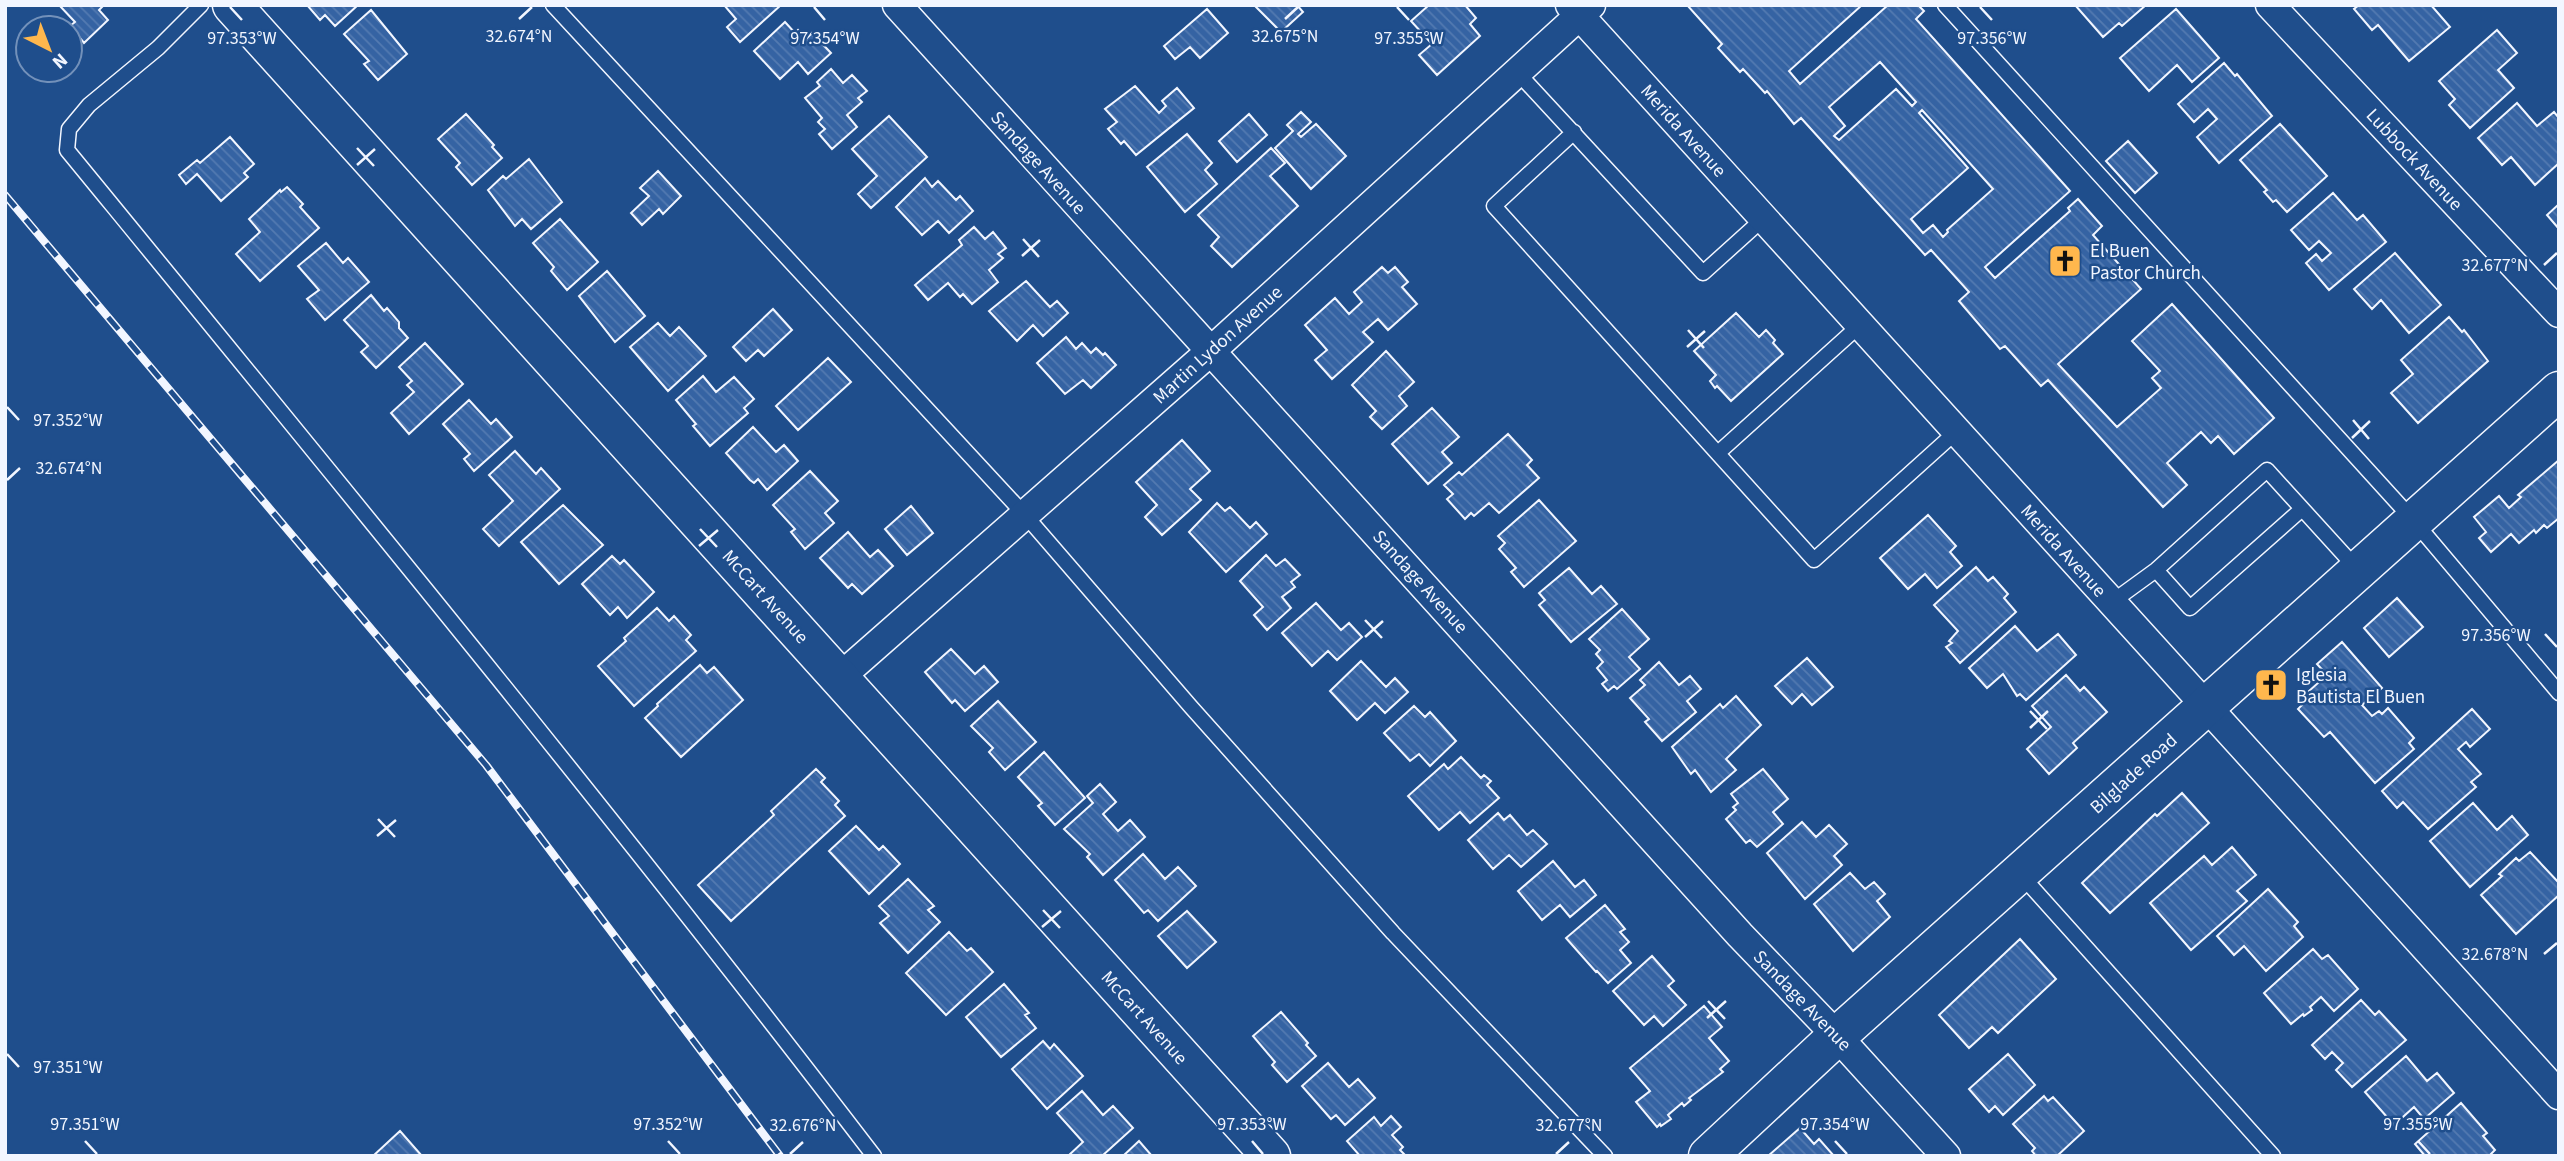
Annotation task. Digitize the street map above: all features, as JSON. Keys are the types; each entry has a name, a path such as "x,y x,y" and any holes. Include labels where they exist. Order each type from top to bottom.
{"main road":[{"name":"McCart Avenue","path":"232,5 1271,1156"},
{"name":"Bilglade Road","path":"1708,1156 1837,1036 2559,391"}],"street":[{"name":"Sandage Avenue","path":"897,5 1731,925 1946,1156"},
{"name":"Lubbock Avenue","path":"2274,7 2559,313"},
{"name":"Martin Lydon Avenue","path":"839,678 1212,351 1518,73 1580,9"},
{"name":"Merida Avenue","path":"1580,9 1763,218 2559,1095"}],"lane":[{"path":"201,5 158,48 89,105 69,129 67,150 304,439 723,960 874,1156"},
{"path":"553,5 1025,515 1191,707 1393,933 1605,1156"},
{"path":"1945,5 2414,521 2559,694"},
{"path":"1518,73 1703,273 1763,218"},
{"path":"1574,132 1494,206 1814,560 1957,431"},
{"path":"1718,453 1860,325"},
{"path":"2112,602 2155,570 2267,470 2359,571"},
{"path":"2155,570 2190,608 2302,509"},
{"path":"2020,874 2273,1156"}],"building":[{"path":"59,5 104,5 99,10 108,20 84,43 84,14 67,14"},
{"path":"307,5 358,5 335,26 325,15 320,20"},
{"path":"724,5 781,5 740,42 727,27 736,19"},
{"path":"1254,5 1297,5 1303,12 1281,32"},
{"path":"1429,5 1465,5 1476,18 1470,24 1480,36 1437,75 1419,55 1432,44 1411,21"},
{"name":"El Buen Pastor Church","path":"1687,5 1862,5 1789,71 1800,84 1888,5 1918,5 1924,11 1916,19 2070,191 1985,267 1995,278 2070,211 2068,208 2078,199 2102,226 2093,235 2141,289 2058,364 2117,427 2161,388 2152,378 2160,371 2132,341 2172,304 2274,418 2234,454 2218,436 2211,443 2201,432 2167,463 2187,485 2163,507 2048,380 2041,386 2005,346 2000,349 1959,301 1969,292 1931,250 1925,255 1801,118 1794,124 1767,91 1765,93 1743,69 1740,72 1718,48 1722,44","holes":["1880,62 1916,102 1912,106 1896,89 1839,140 1834,136 1845,126 1829,107","1922,110 1993,189 1947,230 1943,237 1933,225 1923,233 1911,219 1968,168 1919,113"]},
{"path":"2075,5 2146,5 2122,26 2119,23 2103,37"},
{"path":"2359,5 2431,5 2450,27 2409,61 2378,25 2372,30 2354,9"},
{"path":"1207,9 1228,33 1200,58 1190,47 1175,59 1164,46"},
{"path":"2176,9 2219,58 2192,82 2177,65 2149,91 2120,58"},
{"path":"371,10 407,54 378,80 364,64 369,61 344,34"},
{"path":"785,22 795,33 798,30 806,39 812,33 831,53 808,74 798,62 780,79 754,51"},
{"path":"2497,30 2517,53 2498,70 2514,88 2470,128 2449,105 2455,99 2439,81"},
{"path":"2224,63 2235,76 2237,74 2272,116 2219,163 2197,137 2217,119 2208,109 2194,122 2178,104"},
{"path":"831,69 843,83 852,75 867,91 858,98 862,102 847,115 857,127 832,149 819,134 825,129 818,122 822,118 805,98 820,86 817,82"},
{"path":"1135,86 1159,113 1166,106 1162,101 1177,88 1194,108 1136,155 1124,141 1121,144 1108,129 1117,122 1105,109"},
{"path":"2517,103 2537,126 2554,112 2559,118 2559,163 2535,185 2511,157 2502,165 2478,138"},
{"path":"1301,112 1311,122 1298,134 1301,137 1316,124 1346,156 1311,189 1275,148 1293,131 1287,125"},
{"path":"466,114 502,158 472,185 456,167 460,163 438,139"},
{"path":"1249,114 1267,135 1237,162 1219,141"},
{"path":"889,116 927,157 871,208 858,194 877,176 852,149"},
{"path":"2280,124 2327,176 2287,212 2276,200 2273,202 2264,192 2267,190 2240,160"},
{"path":"1187,134 1212,163 1205,170 1217,184 1185,212 1147,167"},
{"path":"230,137 254,164 244,173 248,177 221,201 197,174 186,184 179,175 197,160 200,163"},
{"path":"2128,141 2157,173 2135,193 2106,161"},
{"path":"1271,148 1285,163 1270,176 1298,206 1232,267 1211,246 1219,237 1198,215"},
{"path":"529,159 562,202 531,229 522,219 515,226 488,190 503,176 506,179"},
{"path":"658,171 681,196 663,214 659,209 642,225 631,213 649,196 640,188"},
{"path":"925,178 932,187 938,181 956,200 960,196 973,211 949,233 938,221 922,235 896,207"},
{"path":"287,187 303,204 300,207 319,228 260,281 236,254 260,232 249,219 280,190 281,192"},
{"path":"2333,193 2357,220 2363,215 2386,242 2329,290 2306,263 2316,254 2322,261 2331,253 2319,241 2309,250 2291,230"},
{"path":"2559,204 2559,229 2547,215"},
{"path":"560,219 598,262 567,290 551,271 554,267 533,243"},
{"path":"974,227 985,239 993,232 1006,248 998,254 1003,258 989,270 998,282 972,304 963,294 960,297 948,283 928,300 915,285 962,245 959,240"},
{"path":"326,243 343,263 348,258 369,282 325,320 307,299 319,290 298,266"},
{"path":"2395,253 2441,305 2409,333 2381,300 2372,309 2354,289"},
{"path":"1382,267 1388,273 1395,267 1408,282 1402,287 1417,304 1388,330 1378,319 1363,332 1373,342 1332,379 1315,360 1327,350 1305,325 1335,298 1349,314 1362,302 1354,292"},
{"path":"607,271 645,316 615,342 579,296"},
{"path":"1026,281 1050,307 1057,301 1068,313 1043,336 1033,325 1017,341 989,311"},
{"path":"371,295 384,311 387,308 408,338 376,368 361,352 368,346 344,320"},
{"path":"773,309 792,330 764,356 758,350 746,361 733,347"},
{"path":"1736,313 1759,337 1766,330 1783,354 1731,401 1717,386 1715,388 1710,381 1716,375 1694,351"},
{"path":"2449,317 2462,332 2464,330 2488,361 2418,423 2391,393 2413,374 2401,360"},
{"path":"658,323 670,336 679,327 706,356 668,391 630,347"},
{"path":"1066,337 1076,349 1082,343 1091,353 1096,348 1116,365 1091,388 1083,380 1065,394 1037,363"},
{"path":"425,343 463,384 409,434 391,413 414,392 407,385 412,381 399,367"},
{"path":"1386,351 1414,382 1399,396 1407,406 1382,429 1370,417 1376,411 1352,385"},
{"path":"828,358 851,382 798,430 776,406"},
{"path":"703,376 716,392 734,377 754,399 744,408 748,413 710,446 676,400"},
{"path":"469,400 491,424 496,419 512,437 474,471 464,459 470,454 443,424"},
{"path":"1432,408 1459,437 1442,452 1452,463 1428,484 1392,444"},
{"path":"753,427 776,452 784,445 798,461 767,490 758,479 754,483 750,480 726,453"},
{"path":"1508,434 1532,460 1527,465 1539,478 1499,513 1489,503 1474,516 1471,513 1465,519 1447,499 1453,494 1444,485 1459,472 1462,475"},
{"path":"1182,440 1210,471 1190,489 1201,500 1162,535 1145,517 1157,505 1136,482"},
{"path":"515,451 536,474 541,468 560,489 499,546 483,529 513,501 489,475"},
{"path":"2559,460 2559,518 2547,528 2544,525 2536,533 2534,530 2519,543 2511,534 2491,552 2479,538 2486,532 2474,517 2499,496 2509,508 2521,497 2518,495"},
{"path":"810,471 838,501 825,513 834,523 805,549 791,532 795,529 773,505"},
{"path":"1539,500 1576,541 1524,587 1511,572 1516,568 1499,549 1505,543 1498,536"},
{"path":"1217,503 1225,511 1230,507 1250,528 1256,522 1267,534 1226,572 1189,532"},
{"path":"563,505 603,545 559,584 521,542"},
{"path":"911,506 933,533 907,555 885,529"},
{"path":"1928,515 1956,546 1950,552 1962,566 1937,588 1925,574 1908,589 1880,558"},
{"path":"848,532 870,557 878,550 893,566 862,594 852,584 848,588 820,558"},
{"path":"1266,555 1276,566 1285,559 1300,575 1291,582 1295,587 1282,597 1291,608 1267,630 1254,615 1263,607 1240,581"},
{"path":"612,556 620,564 624,560 654,592 627,618 618,607 610,615 582,584"},
{"path":"1976,567 1988,581 1993,577 2008,594 2004,598 2016,612 1960,663 1946,647 1952,643 1949,641 1958,631 1934,605"},
{"path":"1569,568 1592,594 1601,586 1617,604 1571,642 1539,605 1545,600 1539,593"},
{"path":"2397,598 2423,627 2389,657 2364,628"},
{"path":"1316,603 1341,630 1349,623 1362,637 1337,660 1328,651 1312,666 1282,633"},
{"path":"657,608 669,621 674,616 691,635 686,640 696,651 634,706 598,666"},
{"path":"1622,609 1649,639 1629,657 1640,669 1617,689 1614,686 1608,691 1602,684 1607,680 1597,668 1603,662 1596,654 1600,650 1589,639"},
{"path":"2015,626 2037,651 2058,634 2076,655 2026,700 2020,694 2017,696 2003,674 1987,688 1969,668"},
{"path":"2342,642 2382,688 2362,705 2372,716 2379,711 2382,714 2388,708 2414,738 2409,743 2414,749 2375,783 2330,732 2324,737 2298,709 2304,703 2300,699 2327,675 2317,664"},
{"path":"951,649 975,674 984,666 998,682 965,711 955,700 952,703 925,672"},
{"path":"1807,658 1833,687 1812,705 1802,694 1792,704 1775,686"},
{"path":"1361,661 1386,687 1395,678 1408,692 1385,713 1375,703 1357,720 1330,691"},
{"path":"1659,662 1679,685 1690,676 1701,689 1687,701 1696,712 1662,741 1645,722 1649,719 1630,698 1645,685 1640,680"},
{"path":"700,665 707,673 714,667 743,700 681,757 645,718"},
{"path":"2066,675 2080,691 2084,687 2107,712 2073,743 2077,748 2049,774 2027,749 2051,727 2032,706"},
{"path":"1736,696 1761,725 1726,759 1736,770 1711,792 1695,770 1691,774 1672,747 1720,704 1723,708"},
{"path":"998,701 1036,742 1005,770 989,752 993,748 971,726"},
{"path":"1414,706 1425,717 1430,712 1456,741 1430,766 1419,754 1410,761 1384,733"},
{"path":"2472,709 2490,729 2470,747 2466,742 2458,749 2481,774 2471,782 2476,787 2428,829 2403,802 2397,808 2382,791"},
{"path":"1044,752 1085,798 1055,825 1038,806 1042,803 1018,777"},
{"path":"1461,757 1481,778 1484,775 1491,781 1487,785 1499,798 1470,823 1460,812 1439,830 1408,796 1444,764 1448,769"},
{"path":"816,769 825,778 821,782 839,801 835,805 845,816 731,921 698,885 774,815 771,811"},
{"path":"1763,769 1788,799 1773,812 1783,824 1757,847 1750,840 1746,843 1726,819 1736,810 1733,807 1738,803 1731,794"},
{"path":"1100,784 1116,802 1103,814 1118,831 1130,820 1145,837 1103,875 1087,857 1090,854 1064,829 1093,803 1087,796"},
{"path":"2182,793 2209,823 2110,913 2082,883 2155,814 2157,816"},
{"path":"2473,803 2497,830 2512,816 2528,835 2470,887 2430,841"},
{"path":"1498,813 1504,820 1510,815 1527,835 1533,830 1547,844 1521,867 1509,855 1493,869 1468,840"},
{"path":"1802,822 1816,837 1829,825 1847,844 1834,856 1842,865 1805,899 1767,853"},
{"path":"856,826 879,850 883,846 900,864 869,894 829,851"},
{"path":"2232,847 2256,875 2237,891 2247,901 2191,950 2150,903 2204,856 2212,865"},
{"path":"2530,852 2559,883 2559,895 2516,934 2481,895 2502,876 2499,874 2516,858 2519,861"},
{"path":"1143,854 1165,879 1178,867 1196,886 1158,921 1148,910 1144,913 1115,880"},
{"path":"1553,861 1575,887 1584,880 1596,895 1570,917 1560,905 1542,920 1518,891"},
{"path":"1850,873 1865,889 1874,882 1885,894 1877,901 1890,917 1853,951 1814,904"},
{"path":"908,879 934,906 928,910 940,922 908,953 880,923 889,916 879,906"},
{"path":"2268,889 2298,922 2294,926 2303,937 2266,971 2244,946 2234,955 2217,936"},
{"path":"1605,905 1625,929 1620,932 1629,942 1620,950 1631,963 1608,983 1566,938"},
{"path":"1187,911 1216,942 1187,968 1158,936"},
{"path":"949,932 967,951 971,948 993,972 946,1015 906,973"},
{"path":"2020,939 2056,979 1998,1033 1992,1027 1969,1048 1939,1015"},
{"path":"2313,949 2322,959 2328,955 2358,989 2334,1011 2321,997 2310,1007 2312,1010 2291,1024 2264,993"},
{"path":"1652,956 1674,981 1668,986 1686,1005 1663,1026 1654,1016 1644,1025 1613,991"},
{"path":"1004,984 1029,1013 1025,1015 1036,1028 1001,1057 966,1017"},
{"path":"2361,1000 2375,1015 2379,1011 2406,1040 2352,1087 2336,1070 2343,1063 2332,1052 2325,1059 2312,1045"},
{"path":"1704,1006 1722,1027 1709,1038 1729,1061 1720,1069 1723,1072 1689,1098 1691,1100 1684,1106 1682,1103 1668,1115 1671,1119 1657,1127 1636,1102 1650,1091 1630,1068"},
{"path":"1281,1012 1316,1056 1287,1082 1272,1065 1275,1062 1253,1036"},
{"path":"1043,1041 1050,1049 1054,1044 1083,1076 1047,1109 1012,1069"},
{"path":"2008,1054 2035,1085 2003,1115 1995,1106 1989,1112 1969,1089"},
{"path":"2406,1056 2427,1081 2437,1073 2454,1093 2424,1119 2414,1107 2394,1125 2365,1092"},
{"path":"1328,1063 1349,1087 1358,1079 1375,1098 1345,1125 1336,1115 1331,1119 1302,1086"},
{"path":"1082,1091 1103,1115 1113,1106 1133,1128 1102,1156 1068,1156 1083,1142 1057,1113"},
{"path":"2044,1096 2048,1101 2053,1097 2084,1131 2057,1156 2036,1156 2032,1151 2035,1148 2013,1124"},
{"path":"2461,1103 2487,1133 2483,1136 2495,1150 2489,1156 2425,1156 2415,1144"},
{"path":"1391,1116 1401,1127 1392,1135 1403,1147 1400,1150 1406,1156 1360,1156 1347,1141 1374,1117 1381,1126"},
{"path":"1800,1128 1814,1144 1819,1139 1834,1156 1768,1156"},
{"path":"400,1131 422,1156 373,1156"},
{"path":"1139,1141 1152,1156 1123,1156"}],"railway":[{"path":"5,195 486,765 780,1156"}],"place":[{"name":"El Buen Pastor Church","path":"2065,261"},
{"name":"Iglesia Bautista El Buen","path":"2271,685"}]}
